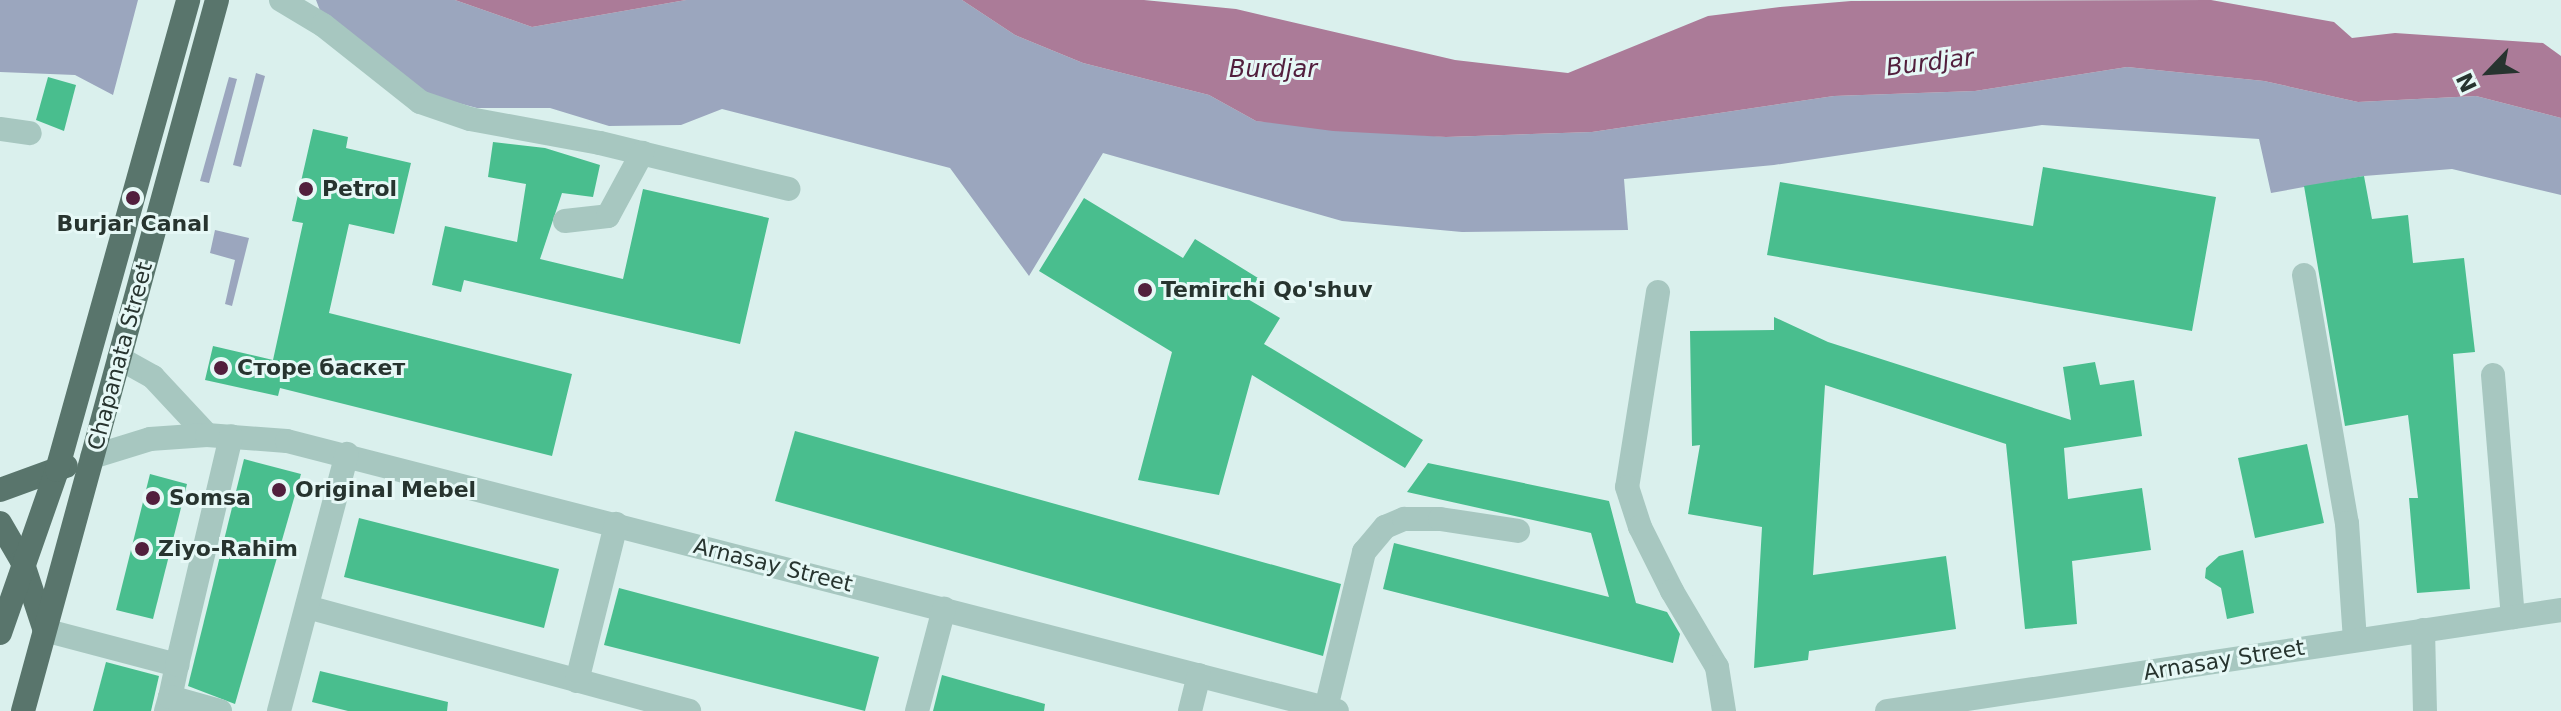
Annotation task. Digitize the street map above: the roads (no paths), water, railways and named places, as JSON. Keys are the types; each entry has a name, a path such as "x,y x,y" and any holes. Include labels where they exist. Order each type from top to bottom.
{"main road":[{"name":"Chapanata Street","path":"1,620 57,470 188,0"},
{"name":"Chapanata Street","path":"23,711 217,0"},
{"name":"Arnasay Street","path":"0,490 92,457"},
{"path":"0,523 22,561 44,630"}],"street":[{"path":"281,0 323,25 420,102 470,119 642,153 788,189"},
{"path":"0,129 30,133"},
{"path":"565,221 608,216 642,153"},
{"path":"2304,275 2347,523 2355,640"},
{"path":"1658,292 1627,487 1640,527 1672,591 1717,667 1724,711"},
{"path":"119,358 153,377 219,435 168,704 220,711"},
{"path":"2493,375 2513,617"},
{"name":"Arnasay Street","path":"92,457 150,439 219,435 347,454 1199,675 1258,701 1332,710"},
{"path":"279,711 347,454"},
{"path":"1332,710 1364,552 1385,527 1404,519 1440,519 1518,531"},
{"path":"577,681 616,524"},
{"path":"307,607 689,711"},
{"path":"917,711 944,609"},
{"name":"Arnasay Street","path":"1887,711 2561,610"},
{"path":"44,630 177,665"},
{"path":"2423,630 2425,711"},
{"path":"1190,711 1199,675"}],"water":[{"path":"455,0 686,0 532,27"},
{"name":"Burdjar","path":"962,0 1144,0 1236,9 1455,60 1568,73 1708,16 1780,7 1851,1 2211,0 2334,22 2352,38 2395,33 2543,43 2561,56 2561,118 2476,96 2358,102 2264,81 2127,67 1975,91 1834,96 1592,132 1446,137 1333,131 1256,121 1209,95 1083,63 1015,35"}],"place":[{"name":"Petrol","path":"306,189"},
{"name":"Burjar Canal","path":"133,198"},
{"name":"Temirchi Qo'shuv","path":"1145,290"},
{"name":"Сторе баскет","path":"221,368"},
{"name":"Original Mebel","path":"279,490"},
{"name":"Somsa","path":"153,498"},
{"name":"Ziyo-Rahim","path":"142,549"}]}
